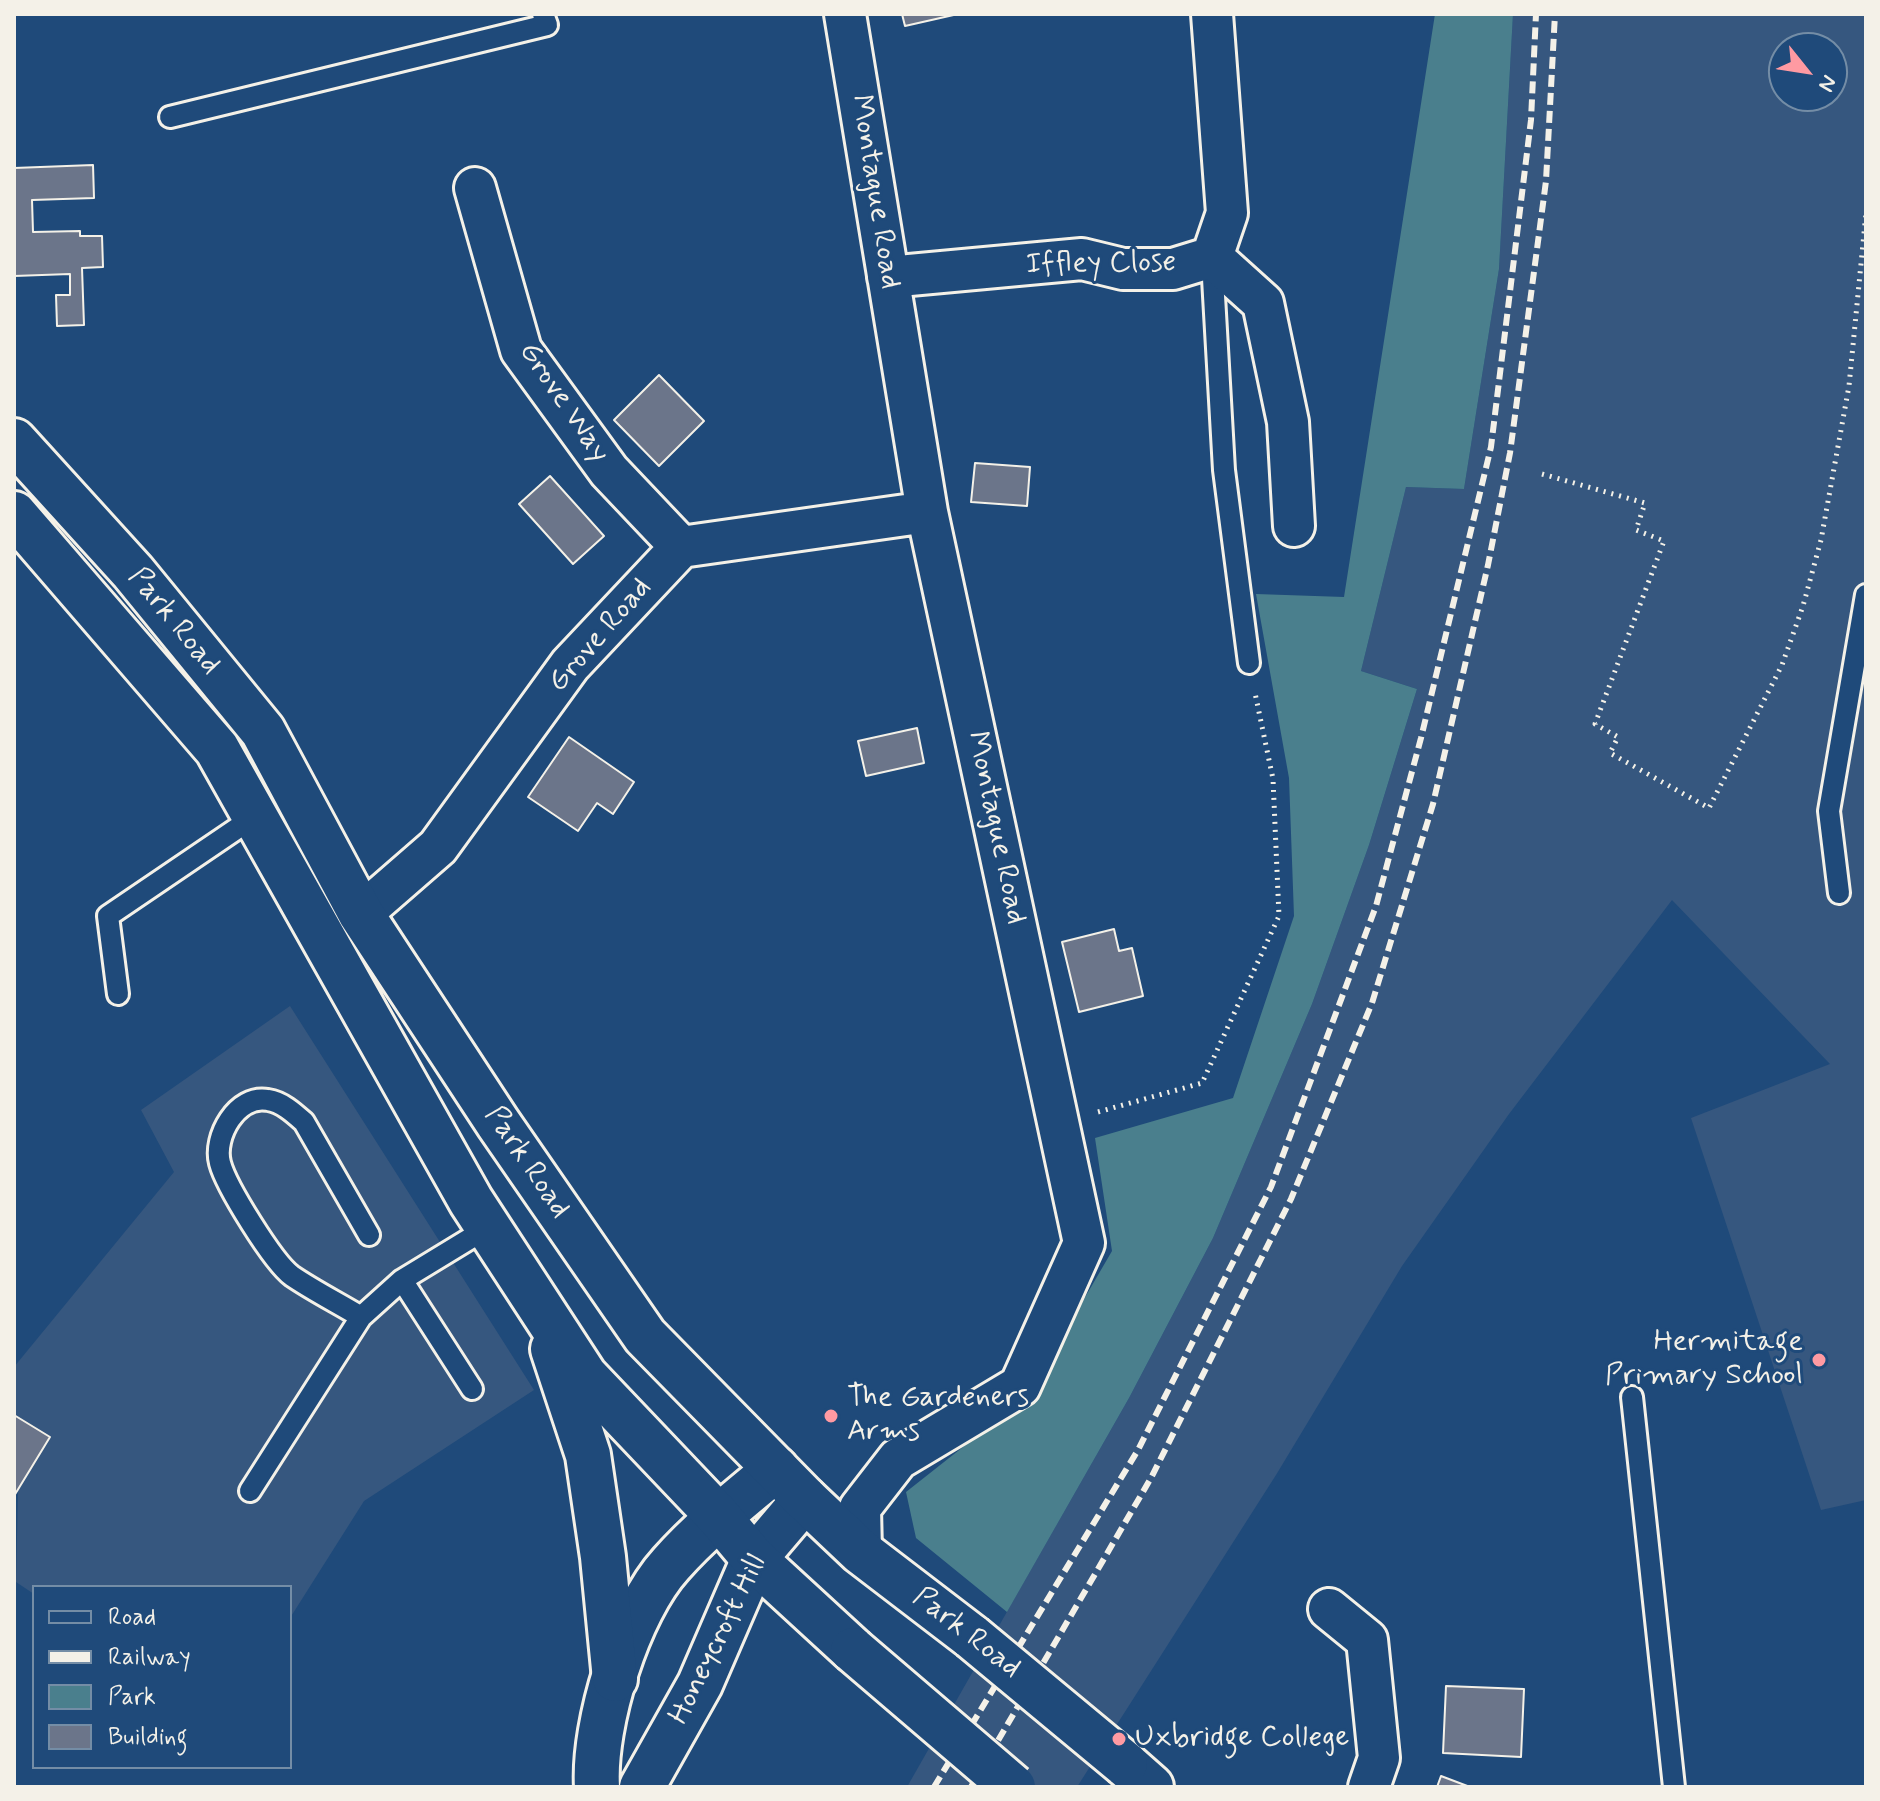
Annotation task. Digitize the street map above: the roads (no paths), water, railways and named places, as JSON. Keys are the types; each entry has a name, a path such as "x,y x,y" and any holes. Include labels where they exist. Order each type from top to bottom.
{"main road":[{"name":"Park Road","path":"14,441 133,572 263,731 361,914 498,1123 645,1336 861,1552 972,1637 1138,1775"},
{"name":"Park Road","path":"18,530 217,749 447,1161 585,1376 719,1517 754,1559 853,1650 1013,1787"},
{"path":"540,1307 588,1455 603,1557 615,1679"},
{"name":"Honeycroft Hill","path":"597,1787 595,1764 602,1716 633,1624 669,1566 719,1517 790,1484"},
{"name":"Honeycroft Hill","path":"642,1787 700,1684 790,1484"}],"street":[{"name":"Montague Road","path":"845,14 927,512 1084,1243 1020,1386 898,1459 860,1508 861,1552"},
{"name":"Iffley Close","path":"888,277 1082,259 1123,269 1173,269 1212,257 1227,213 1212,14"},
{"name":"Grove Way","path":"475,188 521,350 609,471 681,547"},
{"path":"1212,257 1263,303 1288,422 1294,526"},
{"path":"681,547 927,512"},
{"name":"Grove Road","path":"361,914 438,847 570,665 681,547"},
{"path":"1329,1609 1367,1640 1379,1758 1369,1787"}],"lane":[{"path":"170,117 547,25 543,14"},
{"path":"1212,257 1224,470 1249,663"},
{"path":"1839,893 1829,811 1866,595"},
{"path":"118,994 108,916 254,817"},
{"path":"361,1317 291,1275 275,1257 224,1176 219,1159 219,1142 225,1125 245,1107 266,1099 294,1113 304,1122 369,1235"},
{"path":"250,1491 361,1317 402,1280 489,1227"},
{"path":"402,1280 472,1389"},
{"path":"1632,1397 1674,1787"}],"railway":[{"path":"934,1787 1138,1450 1271,1187 1376,906 1421,738 1491,447 1531,120 1536,14"},
{"path":"971,1787 1151,1478 1291,1199 1372,1003 1433,804 1488,565 1510,453 1546,181 1555,14"}],"place":[{"name":"Hermitage Primary School","path":"1819,1360"},
{"name":"The Gardeners Arms","path":"831,1416"},
{"name":"Uxbridge College","path":"1119,1739"}]}
